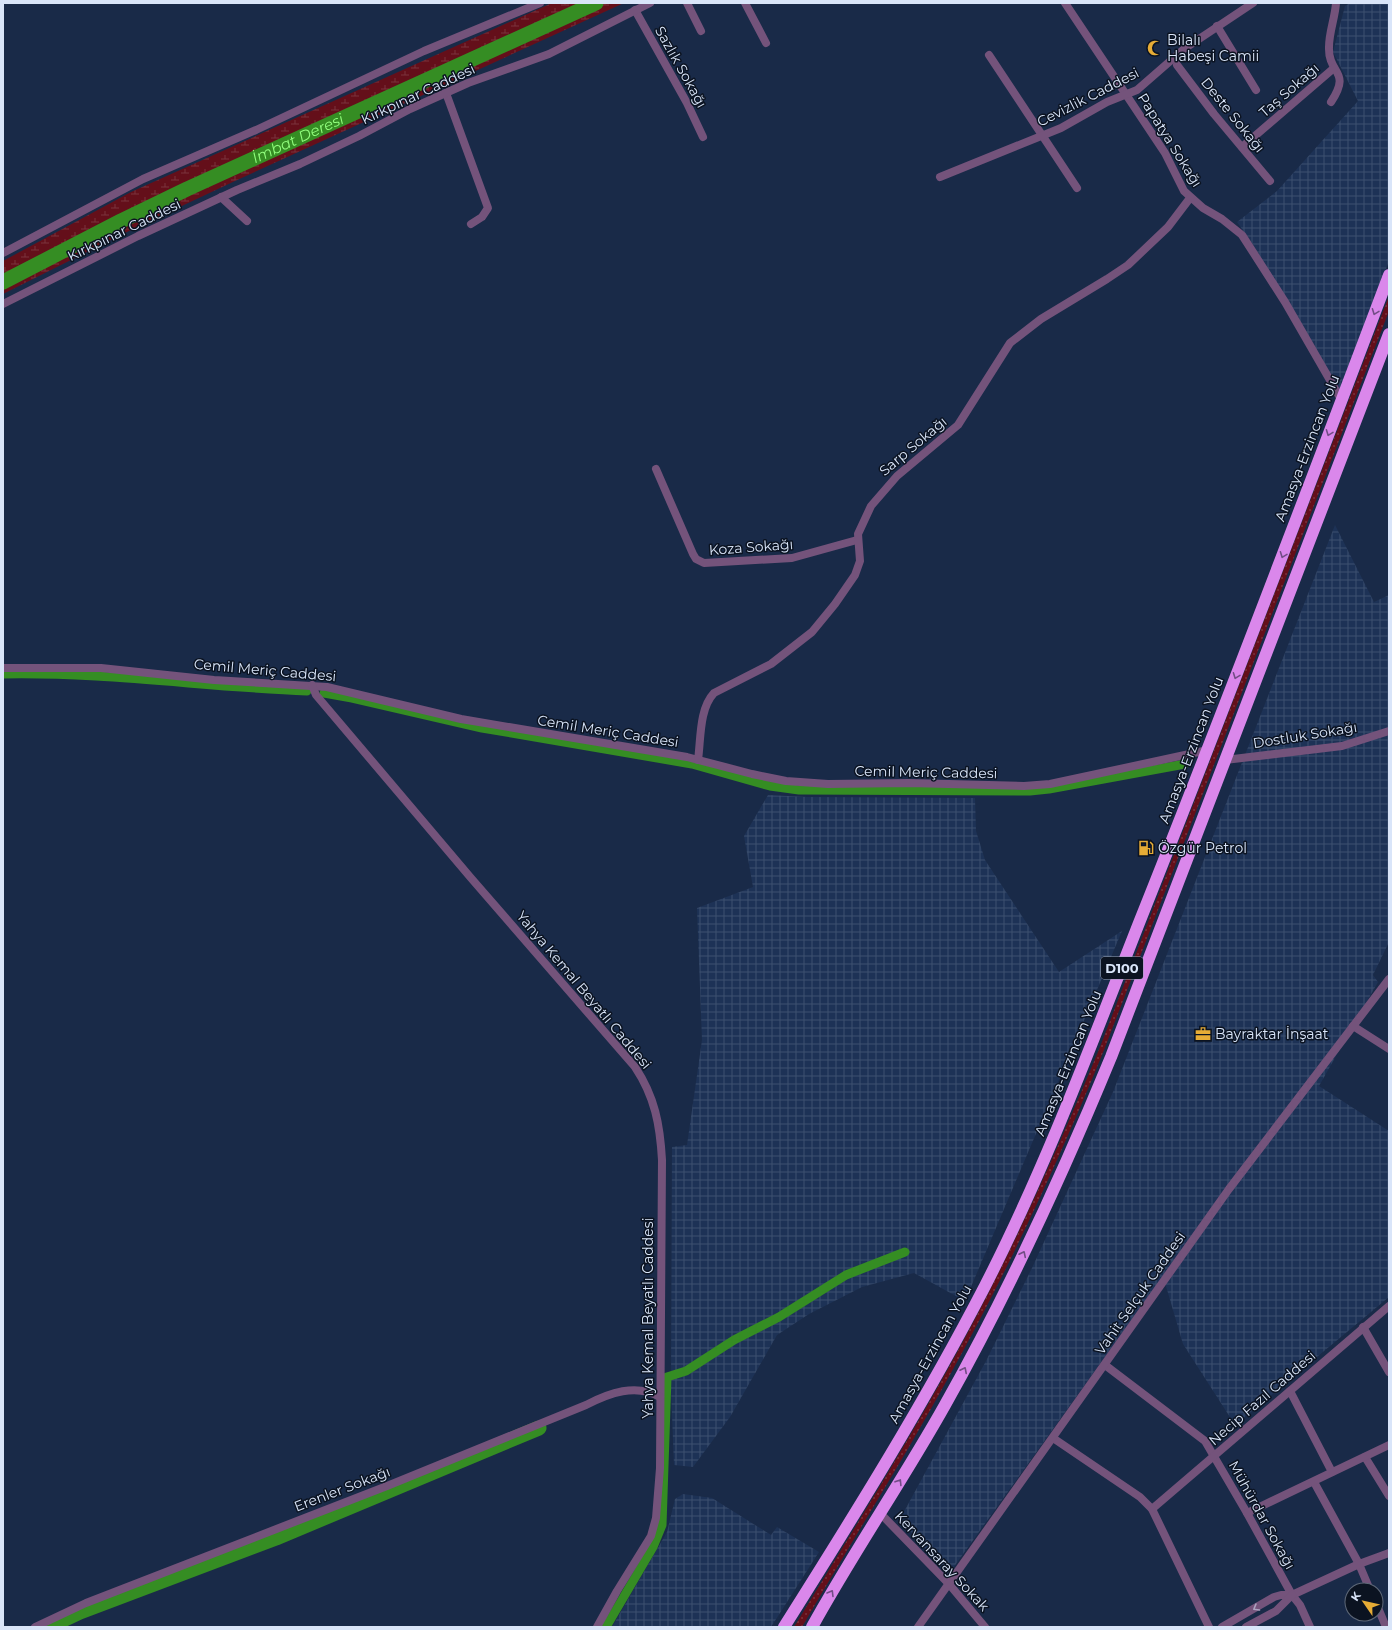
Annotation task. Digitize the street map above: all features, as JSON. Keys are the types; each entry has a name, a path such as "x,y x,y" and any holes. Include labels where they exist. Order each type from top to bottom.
{"highway":[{"name":"Amasya-Erzincan Yolu","path":"784,1627 891,1456 954,1343 994,1267 1024,1204 1078,1081 1208,750 1389,275"},
{"name":"D100","path":"812,1627 955,1388 1053,1192 1111,1057 1389,334"}],"street":[{"path":"3,253 143,179 256,130 424,51 540,3"},
{"name":"Kırkpınar Caddesi","path":"3,304 138,236 300,164 359,136 410,109 468,83 549,54 650,3"},
{"path":"687,3 701,32"},
{"path":"745,3 766,43"},
{"name":"Papatya Sokağı","path":"1065,3 1165,153 1184,190 1190,198 1231,225 1242,235 1285,302 1342,401"},
{"name":"Cevizlik Caddesi","path":"940,177 1061,128 1107,102 1144,85 1184,49 1253,3"},
{"path":"1331,102 1340,85 1340,79 1334,68 1329,46 1336,3"},
{"name":"Sazlık Sokağı","path":"635,10 687,103 703,137"},
{"path":"1217,26 1256,90"},
{"path":"988,55 1077,188"},
{"name":"Deste Sokağı","path":"1177,65 1270,181"},
{"name":"Taş Sokağı","path":"1242,147 1334,68"},
{"path":"446,93 488,208 482,217 471,224"},
{"path":"221,198 247,221"},
{"name":"Sarp Sokağı","path":"698,760 703,719 709,698 724,687 771,664 812,632 835,604 855,575 860,561 857,540 866,515 877,497 911,463 958,425 1010,344 1041,319 1128,265 1168,227 1190,198"},
{"name":"Koza Sokağı","path":"656,468 693,554 696,559 704,563 792,558 857,540"},
{"name":"Cemil Meriç Caddesi","path":"3,668 101,668 214,680 312,685 355,692 461,719 698,760 769,778 806,783 1024,786 1078,779 1208,750"},
{"name":"Yahya Kemal Beyatlı Caddesi","path":"312,685 316,695 635,1067 649,1090 659,1120 662,1160 660,1468 654,1526 651,1536 597,1627"},
{"name":"Dostluk Sokağı","path":"1225,760 1342,746 1389,730"},
{"name":"Vahit Selçuk Caddesi","path":"918,1627 1229,1189 1389,979"},
{"path":"1354,1026 1389,1049"},
{"name":"Necip Fazıl Caddesi","path":"1152,1509 1389,1306"},
{"path":"1363,1327 1389,1372"},
{"name":"Mühürdar Sokağı","path":"1105,1365 1200,1436 1215,1456 1292,1595 1300,1605 1310,1627"},
{"name":"Erenler Sokağı","path":"35,1627 86,1603 387,1486 618,1391 638,1389 650,1391 660,1397"},
{"path":"1290,1391 1332,1472"},
{"path":"1053,1438 1140,1498 1152,1509 1209,1627"},
{"path":"1247,1513 1389,1445"},
{"path":"1365,1457 1389,1496"},
{"path":"1314,1482 1359,1564 1367,1582"},
{"name":"Kervansaray Sokak","path":"880,1513 949,1584 985,1627"},
{"path":"1246,1627 1276,1611 1292,1595 1359,1564 1389,1553"},
{"path":"1222,1627 1274,1597 1281,1595 1292,1595"}],"shaded area":[{"path":"1350,3 1389,3 1389,261 1340,392 1252,243 1237,222 1277,191 1358,101 1333,52 1345,6"},
{"path":"1335,525 1374,602 1389,595 1389,942 1373,975 1378,982 1319,1086 1389,1131 1389,1297 1235,1425 1183,1344 1163,1276 948,1575 900,1519 986,1361 1032,1268 1113,1092"},
{"path":"768,795 807,797 975,798 976,831 985,860 1059,972 1122,931 965,1301 914,1273 862,1287 809,1314 777,1335 730,1417 693,1467 674,1465 671,1389 672,1147 687,1145 702,1040 697,908 753,887 744,836"},
{"path":"683,1494 712,1498 771,1535 777,1527 819,1552 771,1627 612,1627 667,1532 675,1499"}],"green space":[{"path":"552,3 624,3 235,181 135,228 3,294 3,261 131,192"},
{"path":"1389,296 1389,311 1104,1050 1069,1133 993,1294 933,1405 802,1627 794,1627 853,1531 948,1369 1010,1250 1047,1170 1100,1047"}],"waterway":[{"name":"İmbat Deresi","path":"3,282 121,221 187,189 596,3"},
{"path":"3,674 117,677 307,691"},
{"path":"324,693 482,728 692,764 770,786 799,790 1030,791 1049,789 1185,764"},
{"path":"606,1627 653,1547 662,1525 667,1377 686,1371 734,1340 779,1317 846,1275 905,1252"},
{"path":"48,1627 80,1612 276,1538 539,1428"}],"place":[{"name":"Bilalı Habeşi Camii","path":"1155,48"},
{"name":"Özgür Petrol","path":"1146,848"},
{"name":"Bayraktar İnşaat","path":"1203,1034"}]}
